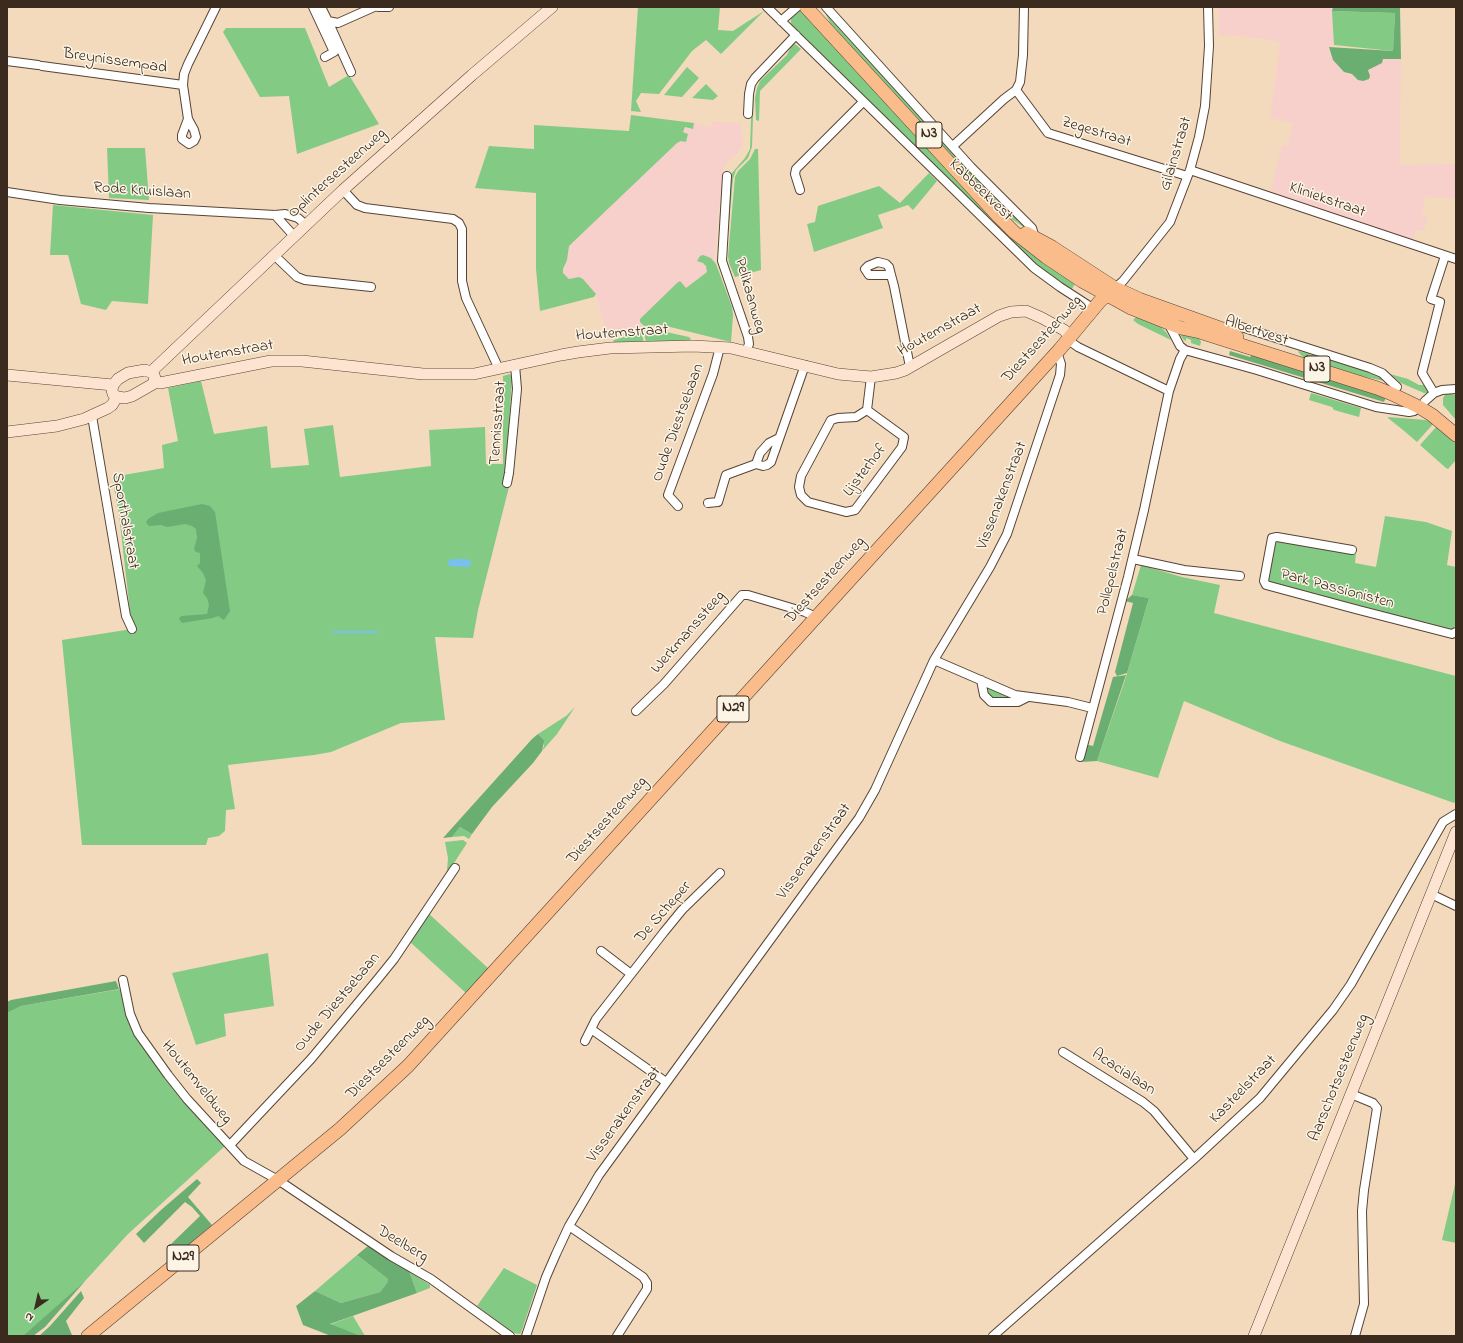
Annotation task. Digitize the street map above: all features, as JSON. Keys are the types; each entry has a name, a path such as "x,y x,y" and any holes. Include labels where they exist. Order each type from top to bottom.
{"main road":[{"name":"Kabbeekvest","path":"806,7 1014,232 1046,257 1082,281 1110,292"},
{"name":"Kabbeekvest","path":"812,7 977,188 1007,218 1035,238 1052,247 1110,292"},
{"name":"Diestsesteenweg","path":"88,1336 369,1103 428,1045 1110,292"},
{"name":"Albertvest","path":"1110,292 1131,308 1181,328 1200,332 1377,388 1426,400 1443,424 1456,436"},
{"name":"Albertvest","path":"1110,292 1139,299 1220,328 1242,340 1262,347 1397,387 1426,400 1456,427"}],"street":[{"path":"188,119 183,85 184,74 216,7"},
{"path":"313,7 334,52 325,57"},
{"path":"321,7 351,72"},
{"path":"328,21 338,24 374,7"},
{"path":"378,7 389,7"},
{"name":"Oplintersesteenweg","path":"153,377 274,255 343,190 450,94 552,7"},
{"name":"Kabbeekvest","path":"767,7 1034,268 1094,309"},
{"path":"781,21 797,7"},
{"name":"Kabbeekvest","path":"826,7 993,189 1032,228 1035,238"},
{"path":"953,146 1004,99 1016,90 1020,82 1022,62 1024,7"},
{"name":"Gilainstraat","path":"1110,292 1123,281 1170,222 1188,173 1200,133 1206,100 1209,46 1208,7"},
{"path":"748,114 751,84 796,35"},
{"name":"Breynissempad","path":"7,61 183,85"},
{"name":"Zegestraat","path":"1016,90 1048,133 1188,173"},
{"path":"800,190 795,174 796,169 864,102"},
{"name":"Kliniekstraat","path":"1188,173 1456,259"},
{"name":"Pelikaanweg","path":"727,176 722,261 748,337 749,344 746,352"},
{"path":"343,190 357,205 364,208 453,219 458,223 462,229 462,281 466,298 499,369"},
{"name":"Rode Kruislaan","path":"7,192 60,200 149,208 275,215 285,214 298,218 306,225"},
{"path":"275,215 294,236"},
{"path":"274,255 297,277 305,280 371,287"},
{"path":"1426,400 1422,373 1440,302 1432,299 1445,256"},
{"path":"891,275 910,367"},
{"name":"Houtemstraat","path":"113,385 118,379 128,373 145,370 160,383 271,361 302,361 443,375 474,374 560,354 610,348 645,347 720,347 838,374 871,378 896,373 910,367 999,316 1011,312 1026,312 1032,314 1064,330 1069,338"},
{"path":"1168,323 1183,348 1376,407 1409,412 1414,411 1426,400 1446,389 1456,389"},
{"path":"1069,338 1078,347 1169,391"},
{"name":"Oude Diestsebaan","path":"678,506 668,495 713,374 720,347"},
{"name":"Pollepelstraat","path":"1080,758 1092,708 1133,559 1169,391 1183,348"},
{"name":"Vissenakenstraat","path":"526,1336 546,1277 569,1226 599,1175 859,818 875,790 934,660 990,567 1007,534 1032,461 1055,386 1060,375 1061,364 1057,352"},
{"name":"Tennisstraat","path":"507,483 517,389 515,365"},
{"path":"708,503 718,502 726,475 756,464 763,466 770,462 804,365"},
{"path":"7,375 113,385 113,394 117,396 112,405 92,416 58,426 7,432"},
{"name":"Houtemstraat","path":"117,396 125,398 149,388 153,384 153,377"},
{"path":"867,410 871,378"},
{"name":"Lijsterhof","path":"867,410 904,438 902,446 855,510 846,512 808,502 801,496 799,487 802,476 831,420 856,416 867,410"},
{"name":"Sporthalstraat","path":"92,416 126,616 132,629"},
{"path":"756,464 760,453 770,443 779,438"},
{"name":"Park Passionisten","path":"1352,550 1277,537 1272,538 1264,581 1266,585 1348,607 1452,634 1456,632"},
{"path":"1133,559 1184,570 1240,576"},
{"name":"Werkmanssteeg","path":"636,711 664,684 742,595 748,595 805,612 816,617"},
{"path":"934,660 1015,695 1068,702 1092,708"},
{"path":"981,680 984,695 991,702 1018,702 1028,697"},
{"name":"Kasteelstraat","path":"993,1336 1194,1159 1260,1098 1333,1010 1351,984 1443,822 1456,814"},
{"name":"Aarschotsesteenweg","path":"1254,1336 1456,832"},
{"name":"Oude Diestsebaan","path":"230,1145 310,1060 377,980 394,959 455,868"},
{"name":"De Scheper","path":"585,1041 596,1019 682,910 720,873"},
{"path":"1431,894 1456,906"},
{"path":"601,951 631,974"},
{"name":"Houtemveldweg","path":"123,980 130,1014 138,1033 168,1076 186,1099 244,1161 278,1180"},
{"path":"591,1029 666,1082"},
{"name":"Acacialaan","path":"1064,1052 1143,1102 1154,1111 1194,1159"},
{"path":"1352,1094 1373,1103 1377,1108 1362,1211 1364,1304 1355,1336"},
{"name":"Deelberg","path":"278,1180 391,1256 431,1279 510,1336"},
{"path":"569,1226 643,1276 647,1283 647,1289 617,1336"}],"shaded area":[{"path":"1218,7 1333,7 1334,45 1329,48 1333,60 1344,72 1352,74 1358,80 1363,81 1368,70 1382,63 1383,59 1401,59 1400,165 1456,164 1456,199 1425,196 1422,215 1427,216 1424,231 1416,230 1413,243 1270,194 1282,145 1287,147 1293,123 1270,118 1280,43 1276,41 1248,37 1218,35"},
{"path":"712,121 741,124 743,144 738,153 728,161 723,169 714,260 711,258 703,263 706,266 707,272 640,322 644,326 607,336 596,294 583,279 569,279 563,273 569,246 677,143 681,141 685,127 693,129 694,123 711,127"}],"green space":[{"path":"638,7 720,7 718,30 733,31 764,11 721,54 706,40 692,51 659,94 641,93 636,101 641,112 631,111"},
{"path":"1333,7 1400,7 1401,59 1383,59 1382,63 1368,70 1370,76 1369,79 1363,81 1358,80 1352,74 1344,72 1333,60 1329,47 1393,51 1395,13 1332,11"},
{"path":"800,11 805,11 867,79 1075,284 1070,292 1048,276 791,26 791,18"},
{"path":"1332,11 1395,13 1393,51 1334,45"},
{"path":"828,12 833,17 831,20 865,56 867,54 869,56 867,59 940,139 942,137 959,160 991,195 1018,220 1017,221 1023,225 1025,223 1031,232 1007,216 832,26 826,15"},
{"path":"226,28 305,28 329,87 349,75 379,124 297,154 289,96 260,97 223,32"},
{"path":"795,44 801,49 760,91 759,121 756,120 755,98 760,81 787,55 791,46"},
{"path":"789,47 754,88 752,147 748,158 736,170 733,179 726,257 732,277 729,277 725,260 731,174 745,158 750,149 752,91 754,84"},
{"path":"687,67 699,78 682,97 664,95"},
{"path":"706,84 718,96 713,100 692,98"},
{"path":"631,115 694,123 693,129 685,127 683,132 688,134 686,142 681,141 677,143 569,246 563,273 569,279 579,277 583,279 596,294 594,297 540,311 536,269 536,193 475,188 489,146 534,149 534,125 629,131"},
{"path":"107,148 145,148 149,200 109,198"},
{"path":"755,149 758,149 761,270 735,277 729,263 728,256 735,177 738,171 750,159"},
{"path":"929,173 937,181 913,210 908,205 878,215 883,228 814,252 807,224 815,222 818,206 879,186 900,203"},
{"path":"53,205 153,215 148,304 112,301 106,310 81,304 68,255 50,255"},
{"path":"703,255 711,258 716,264 732,307 733,315 731,342 662,325 644,326 640,322 640,319 677,283 680,281 686,288 707,272 706,266 697,261 700,256"},
{"path":"1136,317 1160,326 1171,340 1138,324 1133,320"},
{"path":"657,330 689,337 691,339 689,341 646,342 644,333"},
{"path":"641,332 644,342 615,344 613,341 614,340"},
{"path":"1181,334 1199,338 1201,342 1200,346 1191,343 1191,340 1186,338 1186,341 1184,340"},
{"path":"1230,351 1250,357 1253,354 1387,394 1384,402 1229,355"},
{"path":"1299,351 1366,371 1368,369 1389,382 1361,376 1305,359 1298,352"},
{"path":"510,374 512,377 506,470 513,471 478,610 473,638 435,637 445,720 401,723 331,752 228,765 235,809 226,810 225,831 219,836 208,838 206,845 82,845 62,640 132,629 119,514 112,477 164,468 162,445 178,441 168,388 201,381 214,434 267,426 271,468 309,465 304,429 333,425 340,477 431,466 429,430 485,427 486,464 503,464 503,376"},
{"path":"1390,374 1408,379 1419,385 1424,385 1429,393 1424,393 1401,383"},
{"path":"1311,393 1361,408 1359,417 1334,410 1332,407 1309,400"},
{"path":"1446,393 1456,395 1456,420 1443,405 1443,398"},
{"path":"1388,417 1426,420 1434,423 1417,442"},
{"path":"1437,426 1456,443 1456,460 1448,469 1420,445"},
{"path":"202,504 210,506 215,512 230,611 224,620 218,616 182,623 179,619 181,616 207,614 209,605 207,598 203,593 206,580 203,573 197,566 200,563 200,553 196,552 194,549 197,538 196,529 185,524 167,527 161,525 149,526 146,522 158,513"},
{"path":"1385,516 1426,522 1452,531 1447,565 1456,567 1456,625 1452,630 1449,631 1267,581 1273,542 1281,539 1356,553 1355,563 1376,567"},
{"path":"1141,565 1182,577 1220,585 1214,613 1456,676 1456,801 1454,803 1280,741 1184,701 1158,778 1097,761 1125,680 1149,598 1132,595"},
{"path":"1132,595 1149,598 1127,673 1117,676 1115,672 1133,603 1125,601"},
{"path":"1126,675 1097,761 1081,762 1085,744 1093,746 1113,677"},
{"path":"988,687 1013,697 1013,699 988,698 986,688"},
{"path":"575,707 557,734 542,751 544,746 542,738 538,734 566,716"},
{"path":"538,734 544,741 542,751 533,763 492,807 472,834 460,827 452,837 443,838 532,739"},
{"path":"460,827 472,834 469,839 464,836 452,837"},
{"path":"463,840 467,843 445,877 448,858 445,842"},
{"path":"427,912 489,969 467,994 409,941"},
{"path":"268,953 274,1006 224,1014 226,1036 196,1045 172,973"},
{"path":"116,981 119,989 21,1006 7,1013 7,1002 11,1000"},
{"path":"121,989 126,1013 225,1146 128,1234 86,1280 25,1335 7,1336 7,1013 21,1006"},
{"path":"197,1179 201,1183 188,1197 212,1225 175,1256 169,1249 170,1245 200,1216 185,1202 144,1243 136,1234"},
{"path":"1456,1180 1456,1243 1442,1240"},
{"path":"368,1246 409,1271 417,1293 330,1324 361,1336 331,1336 303,1325 296,1306 315,1291 341,1303 380,1292 387,1283 388,1279 357,1255"},
{"path":"357,1255 388,1279 387,1283 380,1292 341,1303 315,1291"},
{"path":"504,1268 537,1285 521,1333 519,1334 514,1333 477,1306"},
{"path":"409,1271 430,1285 430,1288 417,1293"},
{"path":"86,1280 45,1327 33,1336 23,1336"},
{"path":"81,1291 84,1298 66,1321 72,1335 39,1336 50,1326"},
{"path":"353,1316 365,1336 329,1325"}],"water":[{"path":"451,559 467,559 471,562 470,567 449,566 448,561"}],"waterway":[{"path":"333,632 377,632"}]}
